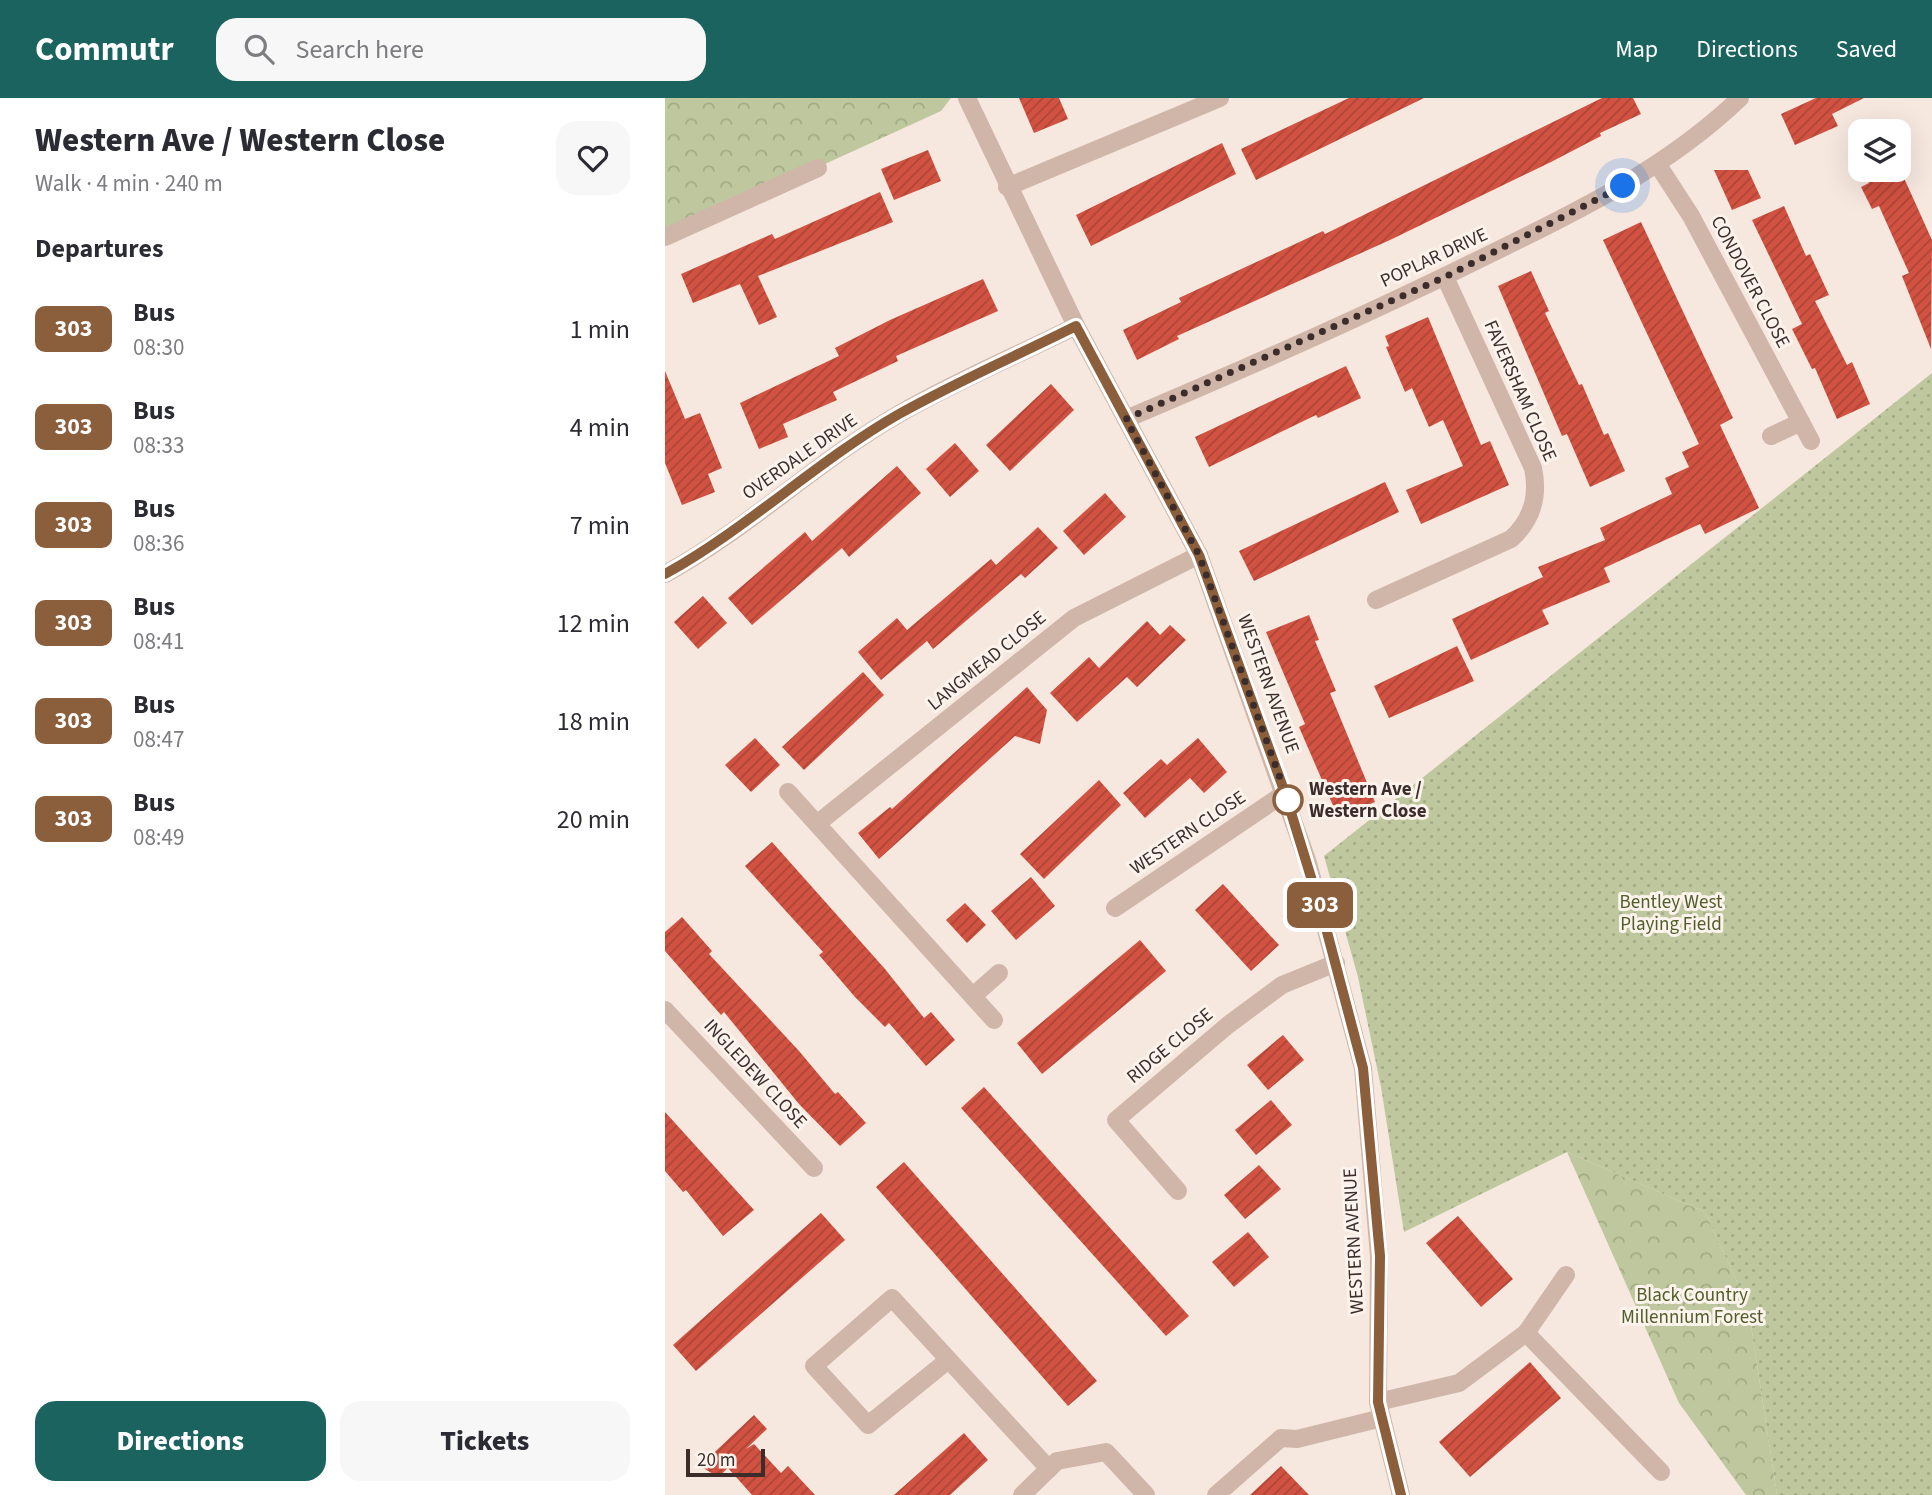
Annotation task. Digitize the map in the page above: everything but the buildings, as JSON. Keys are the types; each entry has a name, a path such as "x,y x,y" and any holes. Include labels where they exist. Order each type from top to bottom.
{"street":[{"name":"WESTERN AVENUE","path":"967,98 1007,187 1076,326 1199,555 1285,793 1336,963 1363,1068 1380,1256 1380,1410 1401,1495"},
{"path":"1007,187 1220,98"},
{"name":"POPLAR DRIVE","path":"1126,419 1445,277 1594,202 1658,165 1704,132 1740,98"},
{"name":"CONDOVER CLOSE","path":"1658,165 1691,216 1811,441"},
{"path":"665,237 818,167"},
{"name":"FAVERSHAM CLOSE","path":"1376,600 1511,540 1524,527 1537,487 1533,468 1445,277"},
{"name":"OVERDALE DRIVE","path":"666,570 722,539 827,461 899,414 1076,326"},
{"path":"1771,436 1801,422"},
{"name":"LANGMEAD CLOSE","path":"817,823 1074,618 1199,555"},
{"path":"788,792 994,1020"},
{"name":"WESTERN CLOSE","path":"1115,908 1285,793"},
{"name":"RIDGE CLOSE","path":"1178,1191 1116,1120 1228,1025 1282,985 1336,963"},
{"path":"973,996 999,973"},
{"name":"INGLEDEW CLOSE","path":"665,1010 814,1168"},
{"path":"1216,1495 1281,1437 1297,1439 1459,1383 1526,1333 1566,1275"},
{"path":"947,1361 868,1425 814,1366 892,1298 1049,1469"},
{"path":"1526,1333 1661,1472"},
{"path":"1022,1495 1057,1461 1106,1452 1146,1495"}],"green space":[{"path":"665,98 951,98 941,111 665,237"},
{"name":"Bentley West Playing Field","path":"1932,373 1932,1495 1777,1495 1748,1306 1705,1212 1567,1152 1404,1232 1381,1087 1358,977 1324,856"},
{"name":"Black Country Millennium Forest","path":"1567,1152 1705,1212 1748,1306 1777,1495 1746,1495 1679,1403"}],"bus line":[{"name":"303","path":"665,574 722,539 827,461 899,414 1076,326 1199,555 1285,793 1336,963 1363,1068 1380,1256 1378,1402 1401,1495"}],"place":[{"name":"Western Ave / Western Close","path":"1288,800"}],"route":[{"path":"1288,800 1199,555 1126,419 1233,374 1445,277 1623,186"}]}
